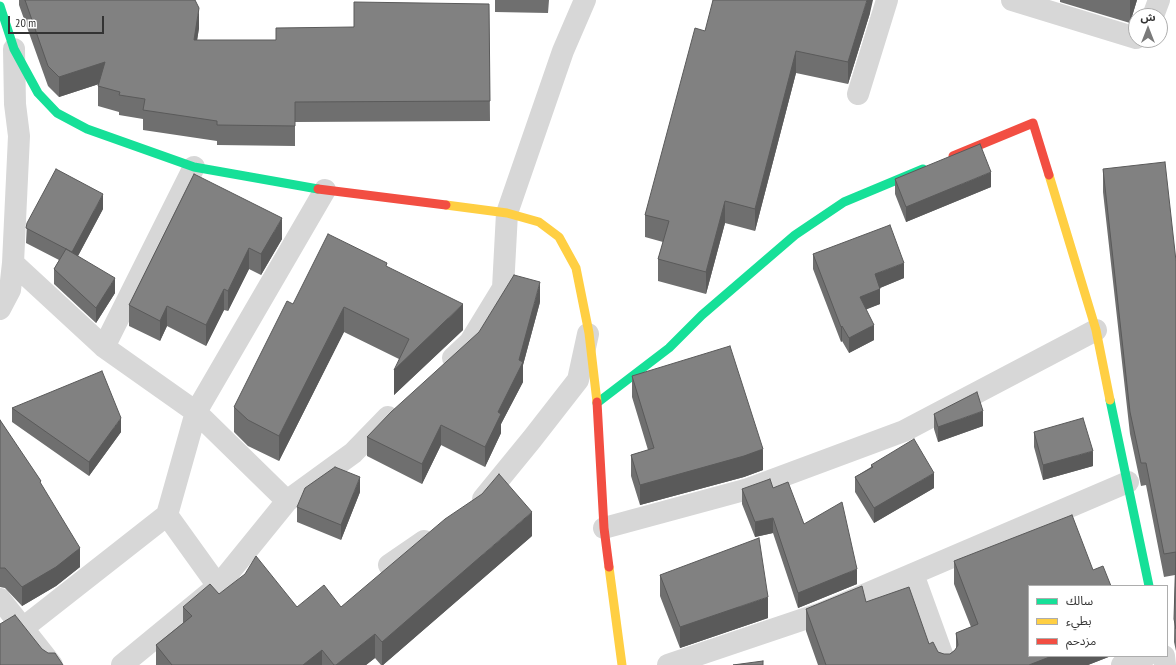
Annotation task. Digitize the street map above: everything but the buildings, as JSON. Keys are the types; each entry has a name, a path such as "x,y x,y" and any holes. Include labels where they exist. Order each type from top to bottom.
{"main road":[{"path":"0,6 14,49 38,93 57,113 87,130 194,168 325,190 507,213 539,222 559,237 576,268 589,333 597,403 604,528 622,665"},
{"path":"945,160 1033,123 1096,330 1149,585"},
{"path":"597,403 669,348 702,315 795,235 844,202 931,166"}],"street":[{"path":"438,371 470,342 503,288 507,213 563,51 585,0"},
{"path":"858,94 887,0"},
{"path":"1012,0 1128,36"},
{"path":"0,309 10,290 13,263 19,136 15,104 14,49"},
{"path":"104,347 194,168"},
{"path":"23,628 167,515 196,412 325,190"},
{"path":"13,263 104,347 196,412 287,501"},
{"path":"604,528 748,489 904,431 1096,330"},
{"path":"469,512 475,508 523,451 578,380 589,333"},
{"path":"122,665 218,586 287,501 353,453 404,402"},
{"path":"668,665 819,614 1128,482"},
{"path":"167,515 218,586"},
{"path":"389,565 442,530"},
{"path":"913,574 946,665"},
{"path":"0,599 52,665"},
{"path":"1122,665 1143,657"}],"traffic: fast":[{"path":"0,6 14,49 38,93 57,113 87,129 194,167 318,189"},
{"path":"597,403 669,348 702,315 795,235 844,202 923,169"},
{"path":"1110,400 1149,585"}],"traffic: slow":[{"path":"1049,175 1096,330 1110,400"},
{"path":"446,205 507,213 539,222 559,237 576,268 589,333 597,402"},
{"path":"609,567 622,665"}],"traffic: jam":[{"path":"953,156 1033,123 1049,175"},
{"path":"318,189 446,205"},
{"path":"597,402 604,528 609,567"}]}
